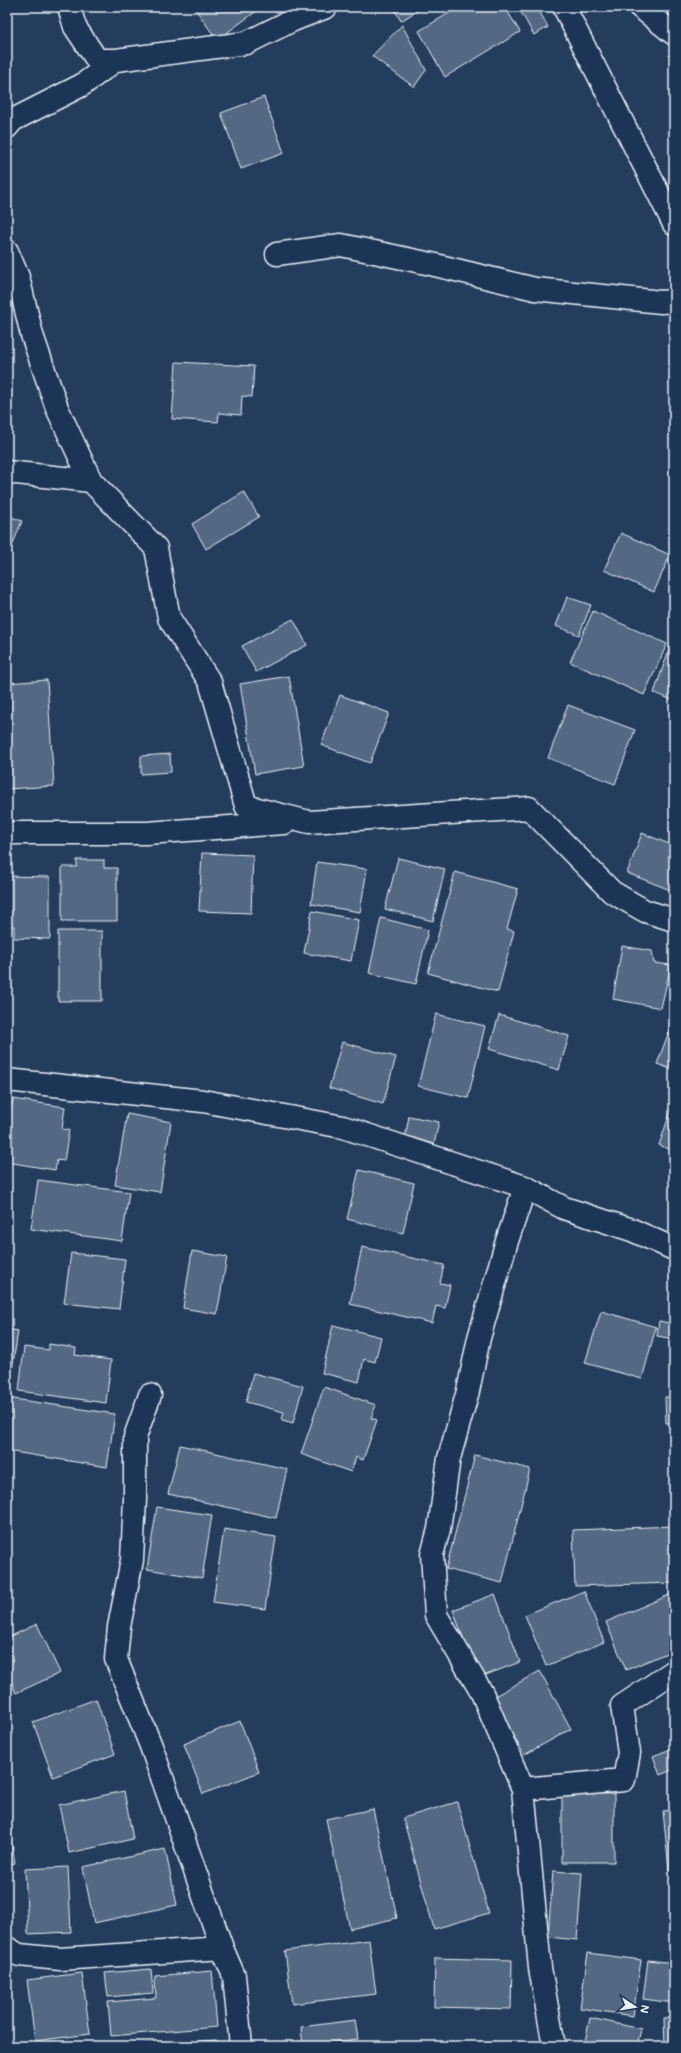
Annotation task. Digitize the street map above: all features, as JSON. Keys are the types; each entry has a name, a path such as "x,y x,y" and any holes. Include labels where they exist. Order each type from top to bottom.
{"street":[{"path":"69,7 75,27 91,54 97,60 116,60 246,43 305,11 326,7"},
{"path":"564,7 674,224"},
{"path":"640,7 674,34"},
{"path":"7,127 13,120 82,85 116,60"},
{"path":"277,254 341,245 431,264 535,289 661,302 674,301"},
{"path":"7,251 18,277 32,335 57,408 91,481 156,548 169,618 210,682 246,806 309,822"},
{"path":"7,472 91,481"},
{"path":"7,834 147,833 270,823 309,822 529,808 612,892 645,911 674,920"},
{"path":"7,1080 203,1101 343,1127 526,1187 564,1208 632,1230 674,1249"},
{"path":"526,1187 506,1244 479,1338 468,1391 449,1458 439,1529 432,1555 436,1615 482,1693 523,1788 540,1968 554,2046"},
{"path":"150,1394 135,1437 136,1500 132,1560 119,1626 116,1659 151,1746 222,1948 234,1976 241,2046"},
{"path":"523,1788 624,1780 629,1753 622,1706 674,1671"},
{"path":"7,1948 19,1954 60,1959 222,1948"}],"building":[{"path":"194,7 262,7 217,40"},
{"path":"393,7 423,7 401,21"},
{"path":"459,7 505,7 520,32 445,77 419,31"},
{"path":"518,7 537,7 548,27 534,35"},
{"path":"402,25 426,70 414,87 372,56"},
{"path":"264,97 284,153 241,169 221,113"},
{"path":"176,362 254,366 252,397 242,396 241,415 219,413 218,422 172,419"},
{"path":"244,492 259,517 206,549 192,524"},
{"path":"7,515 22,521 7,559"},
{"path":"621,533 670,555 654,592 604,570"},
{"path":"567,597 591,605 579,635 556,626"},
{"path":"593,611 667,644 644,695 570,662"},
{"path":"293,619 307,645 256,672 242,646"},
{"path":"672,641 674,642 673,700 654,693"},
{"path":"289,676 304,766 255,774 240,684"},
{"path":"47,680 54,786 7,789 7,683"},
{"path":"340,695 389,713 370,763 321,745"},
{"path":"568,705 635,730 615,784 548,758"},
{"path":"170,754 171,772 141,774 141,756"},
{"path":"642,833 674,846 673,891 627,873"},
{"path":"202,853 253,855 251,913 199,911"},
{"path":"398,858 445,869 433,921 385,909"},
{"path":"77,860 104,860 104,868 117,868 117,921 62,921 62,867 77,867"},
{"path":"317,862 367,869 360,912 311,904"},
{"path":"455,872 518,889 507,929 514,931 498,992 428,973"},
{"path":"7,876 50,877 50,939 14,938 14,926 7,926"},
{"path":"312,911 359,920 351,961 304,953"},
{"path":"381,918 428,930 416,984 369,973"},
{"path":"58,931 102,931 102,1001 58,1001"},
{"path":"622,946 652,951 654,963 671,965 661,1008 613,999"},
{"path":"674,986 674,999 670,998"},
{"path":"436,1014 485,1026 468,1098 418,1086"},
{"path":"499,1015 569,1036 559,1070 489,1049"},
{"path":"674,1018 674,1070 657,1064"},
{"path":"342,1042 396,1057 383,1104 329,1088"},
{"path":"13,1099 65,1107 62,1129 69,1130 64,1161 57,1160 55,1170 7,1162 7,1137"},
{"path":"674,1102 674,1151 659,1145"},
{"path":"127,1114 171,1122 160,1192 115,1185"},
{"path":"409,1116 439,1122 434,1144 405,1138"},
{"path":"359,1170 414,1183 403,1233 347,1219"},
{"path":"38,1180 129,1192 122,1241 31,1229"},
{"path":"362,1247 444,1265 440,1283 450,1285 445,1308 436,1306 432,1323 350,1304"},
{"path":"192,1251 227,1257 217,1314 183,1308"},
{"path":"71,1253 125,1259 119,1309 64,1303"},
{"path":"601,1311 656,1327 642,1379 585,1363"},
{"path":"659,1321 674,1324 674,1339 657,1336"},
{"path":"333,1325 381,1337 375,1362 364,1359 359,1382 322,1373"},
{"path":"7,1329 18,1331 10,1383 7,1383"},
{"path":"49,1344 76,1348 75,1355 111,1360 106,1403 19,1391 24,1347 49,1350"},
{"path":"253,1373 303,1386 293,1423 282,1420 284,1412 246,1402"},
{"path":"324,1387 376,1405 371,1418 377,1420 363,1460 356,1457 351,1472 301,1454"},
{"path":"665,1397 674,1397 674,1423 666,1423"},
{"path":"7,1398 115,1414 107,1467 7,1451"},
{"path":"180,1445 287,1469 276,1518 168,1494"},
{"path":"475,1455 530,1469 502,1583 446,1569"},
{"path":"157,1507 212,1515 202,1578 147,1569"},
{"path":"674,1526 674,1583 575,1586 573,1530"},
{"path":"224,1529 276,1537 265,1609 213,1602"},
{"path":"584,1591 604,1642 546,1666 525,1615"},
{"path":"674,1593 674,1650 626,1670 606,1622"},
{"path":"495,1594 520,1662 478,1678 453,1610"},
{"path":"37,1624 60,1673 16,1693 7,1673 7,1638"},
{"path":"540,1671 571,1729 524,1755 493,1697"},
{"path":"96,1699 115,1754 53,1777 33,1722"},
{"path":"240,1721 259,1772 203,1794 184,1744"},
{"path":"671,1749 674,1756 674,1769 660,1775 653,1756"},
{"path":"124,1791 133,1839 69,1853 59,1805"},
{"path":"562,1793 614,1794 614,1862 562,1862"},
{"path":"457,1802 489,1913 434,1929 403,1818"},
{"path":"373,1809 397,1918 350,1929 326,1819"},
{"path":"674,1810 674,1870 669,1870 663,1811"},
{"path":"7,1816 15,1863 7,1865"},
{"path":"165,1849 177,1905 94,1923 83,1867"},
{"path":"68,1867 71,1932 28,1934 25,1869"},
{"path":"553,1871 582,1873 577,1940 548,1937"},
{"path":"369,1940 376,1994 292,2004 285,1951"},
{"path":"588,1953 641,1960 633,2016 580,2008"},
{"path":"435,1958 512,1960 511,2009 434,2007"},
{"path":"648,1960 674,1963 674,2003 643,1999"},
{"path":"151,1969 153,1993 108,1997 105,1973"},
{"path":"212,1971 217,2027 111,2036 108,2002 156,1998 155,1976"},
{"path":"82,1973 90,2034 35,2041 27,1980"},
{"path":"674,2017 674,2046 665,2046 664,2018"},
{"path":"590,2018 641,2029 637,2046 584,2046"},
{"path":"355,2020 358,2039 303,2046 301,2027"},
{"path":"216,2040 217,2046 165,2046 165,2044"},
{"path":"159,2043 159,2046 117,2046"}]}
